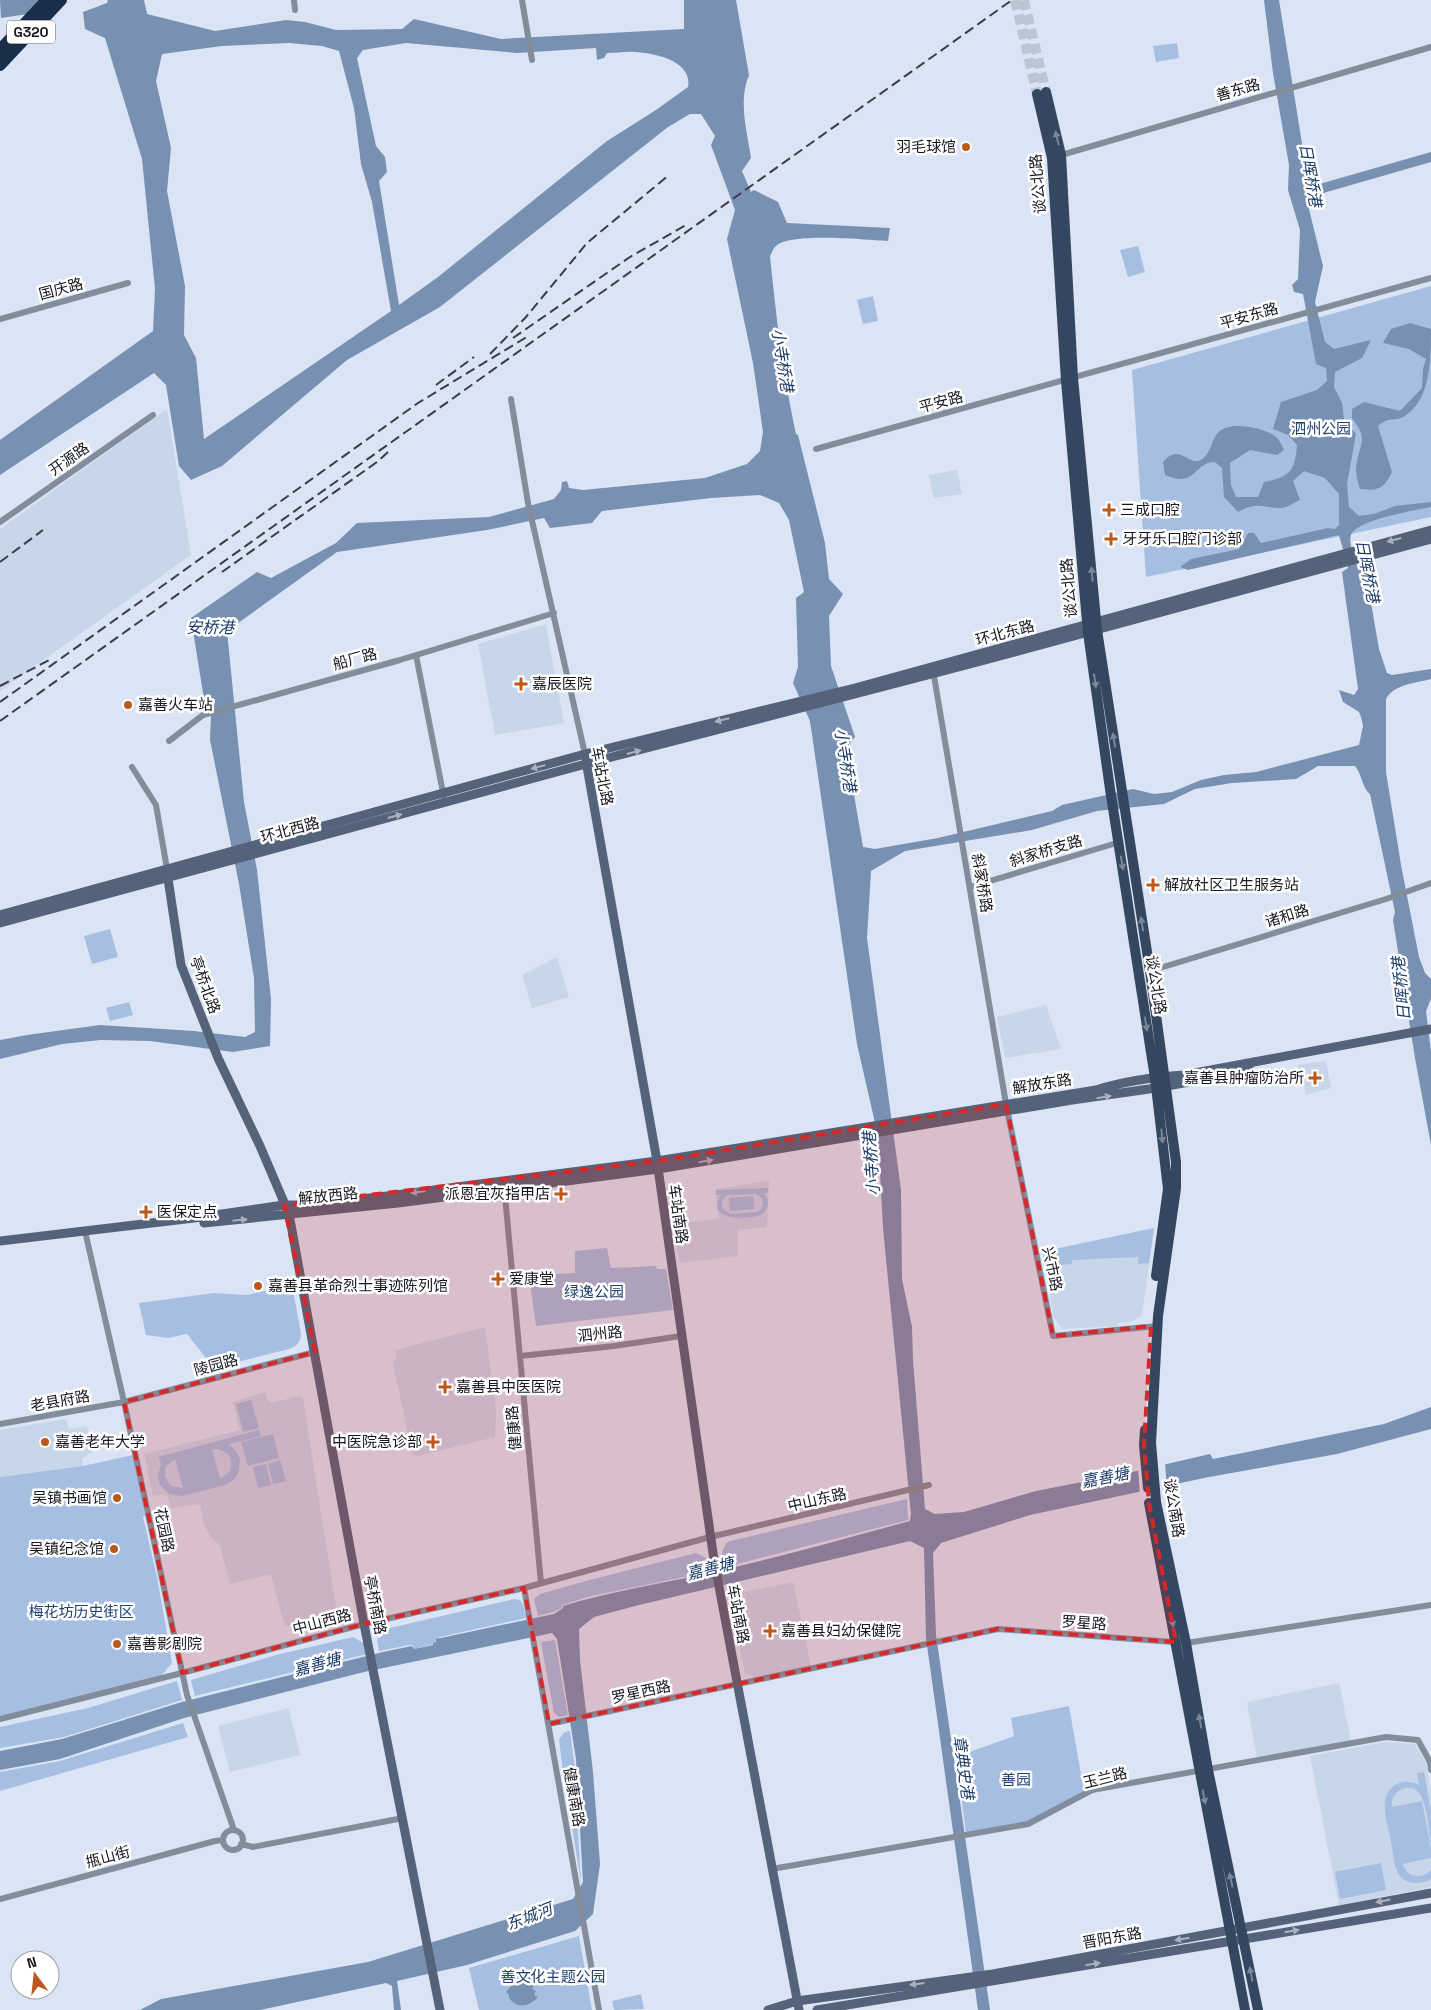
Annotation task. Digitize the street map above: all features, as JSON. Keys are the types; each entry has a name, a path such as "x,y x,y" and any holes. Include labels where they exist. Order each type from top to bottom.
{"highway":[{"name":"G320","path":"0,50 47,0"},
{"name":"G320","path":"0,64 61,0"}],"main road":[{"name":"谈公北路","path":"1042,93 1056,157 1070,379 1092,628 1110,789 1160,1082"},
{"name":"谈公北路","path":"1092,628 1121,788 1150,971 1160,1082"},
{"name":"谈公南路","path":"1160,1082 1176,1162 1176,1188 1154,1326 1147,1444 1152,1503 1181,1643 1245,2010"},
{"name":"谈公南路","path":"1204,1771 1244,1939 1258,2010"}],"street":[{"path":"294,0 295,10"},
{"path":"522,0 532,60"},
{"name":"善东路","path":"1056,157 1431,47"},
{"name":"平安东路","path":"1070,379 1431,278"},
{"name":"国庆路","path":"0,319 128,283"},
{"name":"平安路","path":"816,449 1070,379"},
{"name":"车站北路","path":"511,399 528,503 587,765 658,1165"},
{"name":"开源路","path":"0,522 153,415"},
{"name":"环北东路","path":"584,754 856,691 1359,554 1431,530"},
{"name":"环北东路","path":"1359,554 1431,539"},
{"name":"船厂路","path":"169,740 203,715 416,655 554,613"},
{"path":"416,655 444,798"},
{"name":"斜家桥路","path":"933,670 1006,1107"},
{"name":"环北东路","path":"587,765 787,708"},
{"name":"环北西路","path":"0,923 221,858 444,798 584,754"},
{"name":"环北西路","path":"444,798 587,765"},
{"name":"亭桥北路","path":"132,767 156,805 181,965 218,1058 260,1146 284,1205"},
{"name":"斜家桥支路","path":"970,887 1118,842 1129,841"},
{"name":"环北西路","path":"0,915 168,873"},
{"name":"诸和路","path":"1150,971 1386,899 1431,883"},
{"name":"解放东路","path":"658,1165 900,1126 1096,1090 1110,1085 1211,1078 1269,1063 1396,1038 1431,1029"},
{"name":"解放东路","path":"1396,1038 1431,1034"},
{"name":"兴市路","path":"1006,1107 1053,1336 1154,1326"},
{"name":"解放西路","path":"0,1246 284,1205 308,1206 504,1185 658,1165"},
{"name":"车站南路","path":"658,1165 710,1537 798,2006"},
{"name":"解放西路","path":"0,1241 398,1203 504,1185"},
{"name":"健康路","path":"504,1185 540,1583"},
{"name":"亭桥南路","path":"284,1205 290,1214 364,1624 440,2010"},
{"name":"花园路","path":"86,1233 187,1696 234,1830"},
{"name":"泗州路","path":"520,1356 614,1346 681,1336"},
{"name":"陵园路","path":"124,1402 315,1352"},
{"name":"老县府路","path":"0,1424 124,1402"},
{"name":"中山东路","path":"710,1537 902,1493 928,1485"},
{"name":"中山西路","path":"0,1719 364,1624 524,1588 710,1537"},
{"name":"健康南路","path":"524,1588 536,1648 584,1936 599,2010"},
{"name":"罗星路","path":"738,1684 998,1629 1181,1643 1431,1606"},
{"name":"罗星西路","path":"549,1724 738,1684"},
{"name":"玉兰路","path":"772,1869 1028,1824 1092,1790 1386,1737 1418,1740 1430,1762 1431,1770"},
{"path":"241,1844 253,1847 403,1818"},
{"path":"234,1830 241,1835 241,1844 237,1848 231,1849 225,1846 223,1840 228,1832 234,1830"},
{"name":"甁山街","path":"0,1899 215,1840 223,1840"},
{"name":"晋阳东路","path":"817,2010 1431,1892"},
{"name":"晋阳东路","path":"993,1977 1232,1941 1431,1908"},
{"name":"晋阳东路","path":"768,2010 966,1982"}],"highlighted area":[{"path":"1006,1104 1053,1336 1151,1326 1144,1445 1149,1503 1176,1642 998,1629 549,1724 524,1588 364,1624 182,1673 124,1402 315,1352 284,1205 657,1161"}],"shaded area":[{"path":"167,409 191,555 0,691 0,529"},
{"path":"957,470 962,494 934,498 929,475"},
{"name":"嘉辰医院","path":"546,624 564,723 495,735 478,644"},
{"path":"557,957 569,997 532,1008 522,975"},
{"path":"1046,1005 1061,1049 1005,1058 997,1017"},
{"name":"嘉善县肿瘤防治所","path":"1326,1061 1331,1088 1306,1095 1298,1065"},
{"path":"769,1181 767,1227 738,1230 738,1256 680,1263 673,1225 719,1218 715,1189"},
{"path":"1154,1228 1142,1315 1131,1322 1118,1323 1118,1326 1062,1329 1053,1316 1043,1252"},
{"name":"嘉善县中医医院","path":"485,1327 496,1411 495,1437 413,1457 393,1363 397,1356 395,1350"},
{"path":"265,1392 267,1399 272,1403 299,1396 303,1399 336,1608 324,1611 324,1618 285,1627 271,1574 230,1584 220,1545 210,1536 204,1524 200,1504 171,1508 168,1497 161,1494 153,1496 144,1454 240,1430 233,1402"},
{"name":"嘉善老年大学","path":"66,1419 69,1429 87,1426 92,1453 82,1458 83,1466 0,1477 0,1430"},
{"name":"嘉善县妇幼保健院","path":"793,1582 811,1667 758,1679 745,1673 729,1595"},
{"path":"1339,1683 1351,1741 1257,1758 1247,1702"},
{"path":"289,1708 300,1755 230,1772 218,1726"},
{"path":"1385,1742 1415,1744 1426,1763 1431,1792 1431,1887 1339,1905 1310,1756"}],"green space":[{"path":"1177,43 1179,58 1156,62 1153,46"},
{"path":"1138,246 1145,272 1128,277 1120,250"},
{"name":"泗州公园","path":"1431,286 1431,517 1146,577 1132,370"},
{"path":"873,296 878,321 863,324 857,300"},
{"path":"110,929 118,957 92,964 84,936"},
{"path":"129,1002 133,1015 110,1021 106,1008"},
{"path":"768,1188 768,1193 764,1193 768,1205 764,1213 755,1217 729,1217 718,1210 717,1204 721,1195 716,1195 716,1190","holes":["755,1194 763,1202 761,1210 758,1212 730,1214 722,1208 722,1200 727,1195"]},
{"path":"753,1196 754,1209 730,1211 729,1198"},
{"path":"1154,1228 1149,1263 1138,1264 1138,1257 1072,1260 1072,1264 1060,1265 1059,1268 1045,1269 1043,1252"},
{"name":"绿逸公园","path":"607,1248 611,1268 656,1266 657,1269 666,1269 673,1310 536,1326 529,1275 575,1273 575,1251"},
{"path":"292,1285 301,1334 298,1344 289,1349 214,1368 187,1334 168,1338 146,1335 139,1303 214,1293 247,1295"},
{"path":"251,1400 259,1428 243,1432 236,1404"},
{"path":"259,1430 261,1436 229,1444 236,1451 240,1459 239,1471 235,1479 225,1485 182,1496 169,1494 160,1485 158,1477 161,1463 158,1457","holes":["218,1449 228,1454 231,1461 231,1468 227,1474 220,1478 212,1450","175,1459 183,1488 171,1486 165,1477 166,1466"]},
{"path":"273,1434 279,1458 248,1466 241,1442"},
{"name":"梅花坊历史街区","path":"133,1455 145,1515 143,1517 157,1577 172,1663 161,1676 0,1717 0,1477 83,1466"},
{"path":"280,1460 286,1481 273,1484 268,1464"},
{"path":"266,1464 271,1485 258,1488 253,1467"},
{"path":"907,1499 908,1520 725,1567 722,1552 726,1543 730,1541"},
{"path":"696,1553 706,1558 709,1572 591,1596 562,1605 562,1608 538,1616 534,1599 540,1594"},
{"path":"514,1599 520,1600 526,1618 440,1637 433,1644 414,1649 413,1645 410,1645 379,1651 377,1640 386,1629"},
{"path":"353,1637 365,1644 367,1654 195,1696 191,1680 276,1655"},
{"path":"555,1640 568,1715 559,1717 554,1713 541,1642"},
{"path":"177,1681 182,1700 64,1737 0,1748 0,1727 88,1708"},
{"name":"善园","path":"1069,1706 1084,1791 1027,1822 966,1833 956,1757 1014,1736 1011,1718"},
{"path":"183,1723 188,1737 0,1791 0,1772 60,1761"},
{"path":"570,1731 576,1776 572,1777 563,1772 559,1739 565,1732"},
{"path":"1424,1772 1431,1811 1431,1844 1426,1811 1420,1794 1416,1790 1406,1788 1397,1793 1392,1802 1392,1807 1422,1801 1431,1858 1403,1864 1411,1875 1415,1876 1423,1875 1431,1870 1431,1879 1414,1883 1402,1878 1396,1867 1386,1818 1385,1802 1391,1789 1397,1784 1408,1782 1419,1785 1417,1773"},
{"path":"575,1781 581,1882 566,1790"},
{"path":"1381,1863 1386,1890 1340,1899 1335,1872"},
{"name":"善文化主题公园","path":"579,1936 592,2010 479,2010 469,1968"},
{"path":"641,1994 644,2009 614,2010 612,2001"}],"water":[{"path":"0,0 39,0 28,14 1,18"},
{"path":"108,0 144,0 147,14 215,31 286,20 305,22 336,30 402,29 414,19 501,39 684,29 684,0 736,0 749,75 744,95 744,106 751,158 742,171 751,192 754,190 778,202 787,223 890,228 888,241 829,238 797,239 776,246 770,256 780,345 796,434 798,435 825,543 829,579 843,594 829,616 831,666 855,737 846,748 863,847 875,849 938,838 1052,811 1062,805 1133,789 1154,794 1172,792 1201,780 1224,775 1256,772 1359,745 1363,726 1361,717 1359,712 1343,702 1339,690 1354,695 1358,689 1342,572 1348,568 1339,535 1188,570 1180,567 1191,559 1239,549 1248,533 1254,533 1261,543 1328,528 1335,529 1339,525 1339,494 1325,478 1304,471 1293,481 1300,500 1283,508 1255,506 1238,512 1224,497 1222,468 1215,462 1202,466 1194,474 1183,479 1165,475 1163,462 1174,454 1179,454 1196,461 1201,460 1207,454 1217,434 1225,428 1240,426 1264,431 1277,438 1284,450 1277,455 1250,450 1230,463 1231,485 1236,497 1258,497 1264,482 1285,475 1293,467 1295,461 1297,445 1288,435 1273,429 1281,402 1317,390 1327,381 1326,368 1316,364 1303,294 1294,292 1292,285 1298,279 1300,230 1288,190 1289,165 1273,73 1264,0 1279,0 1308,181 1316,185 1431,152 1431,162 1313,196 1308,205 1323,266 1315,302 1325,342 1334,349 1371,340 1362,358 1335,372 1334,387 1342,403 1344,419 1356,434 1347,484 1349,507 1359,516 1374,514 1395,506 1431,502 1431,507 1375,520 1355,530 1350,538 1357,566 1365,568 1379,649 1387,673 1392,675 1431,669 1431,679 1400,687 1394,690 1386,699 1386,772 1401,865 1419,957 1425,973 1431,979 1431,999 1426,1011 1431,1052 1431,1145 1393,920 1395,912 1370,794 1365,788 1355,766 1318,766 1296,779 1232,783 1195,789 1164,804 1097,811 1032,830 905,851 871,871 867,938 901,1190 902,1279 912,1327 925,1509 935,1514 964,1512 1036,1491 1128,1473 1210,1454 1213,1459 1384,1424 1431,1407 1431,1429 1337,1454 1209,1477 1030,1515 941,1543 933,1553 936,1635 990,2010 978,2010 926,1638 924,1548 910,1541 639,1605 594,1617 579,1629 580,1660 593,1772 600,1864 593,1914 575,1931 467,1965 397,1981 401,2010 394,2010 392,1986 386,1983 260,2010 140,2010 161,1999 368,1962 573,1899 583,1882 576,1759 557,1639 552,1633 364,1672 184,1718 60,1759 0,1770 0,1751 62,1739 182,1702 383,1652 412,1646 414,1649 433,1645 436,1639 554,1614 563,1606 597,1597 779,1556 910,1521 911,1514 883,1228 878,1136 857,1044 810,721 793,683 798,667 796,598 804,592 789,520 779,503 760,495 711,498 602,511 592,523 550,528 544,518 487,530 337,552 227,631 244,802 257,870 271,999 270,1046 233,1052 150,1041 101,1040 62,1044 0,1059 0,1040 100,1025 194,1031 245,1037 255,1032 254,978 239,884 210,740 211,715 203,693 191,618 257,572 271,578 336,543 357,523 489,517 554,499 561,490 562,482 567,481 569,488 583,490 705,478 747,464 760,451 763,432 753,363 727,239 735,210 711,145 715,136 701,114 690,114 668,127 440,307 347,360 222,466 191,480 179,466 166,385 154,373 0,475 0,440 153,331 155,289 142,159 105,38 85,29 83,12 107,3","holes":["289,43 322,46 339,51 354,108 361,164 372,202 391,311 204,439 196,358 184,335 185,286 167,191 171,148 156,81 162,54 222,46","406,43 517,53 596,48 597,60 604,58 607,53 652,54 671,60 679,65 685,71 688,78 688,87 607,141 438,277 399,305 379,181 387,172 385,157 376,146 357,58 363,50"]},
{"path":"1410,323 1431,329 1428,378 1419,401 1412,410 1403,417 1386,421 1378,426 1392,472 1386,482 1380,488 1371,490 1360,489 1356,470 1362,438 1358,426 1352,419 1352,409 1364,402 1400,411 1422,388 1423,369 1426,359 1409,349 1383,343 1391,329"},
{"path":"525,1971 536,1974 532,1981 535,1984 532,1989 536,1991 534,1995 538,1997 527,2005 519,2005 512,2002 506,1992 513,1984 510,1979 526,1974"}],"pier":[{"path":"1165,1462 1167,1489 1140,1495 1138,1468"}],"tunnel":[{"path":"1015,0 1037,94"},
{"path":"1024,0 1046,92"}],"railway":[{"path":"0,721 1012,0"},
{"path":"490,354 526,317 587,243 669,175"},
{"path":"513,338 630,257 686,225"},
{"path":"0,702 418,403 530,335"},
{"path":"436,385 474,357"},
{"path":"222,572 377,462 388,452"},
{"path":"0,562 43,530"},
{"path":"0,686 51,659"}],"place":[{"name":"羽毛球馆","path":"966,147"},
{"name":"三成口腔","path":"1109,510"},
{"name":"牙牙乐口腔门诊部","path":"1111,539"},
{"name":"嘉辰医院","path":"521,684"},
{"name":"嘉善火车站","path":"128,705"},
{"name":"解放社区卫生服务站","path":"1153,885"},
{"name":"嘉善县肿瘤防治所","path":"1315,1078"},
{"name":"派恩宜灰指甲店","path":"561,1194"},
{"name":"医保定点","path":"146,1212"},
{"name":"爱康堂","path":"498,1279"},
{"name":"嘉善县革命烈士事迹陈列馆","path":"258,1286"},
{"name":"嘉善县中医医院","path":"445,1387"},
{"name":"嘉善老年大学","path":"45,1442"},
{"name":"中医院急诊部","path":"433,1442"},
{"name":"吴镇书画馆","path":"117,1498"},
{"name":"吴镇纪念馆","path":"114,1549"},
{"name":"嘉善县妇幼保健院","path":"770,1631"},
{"name":"嘉善影剧院","path":"117,1644"}],"water label":[{"name":"日晖桥港","path":"1311,175"},
{"name":"小寺桥港","path":"783,360"},
{"name":"日晖桥港","path":"1368,571"},
{"name":"安桥港","path":"210,627"},
{"name":"小寺桥港","path":"846,760"},
{"name":"日晖桥港","path":"1401,989"},
{"name":"小寺桥港","path":"871,1164"},
{"name":"嘉善塘","path":"1105,1477"},
{"name":"嘉善塘","path":"710,1568"},
{"name":"嘉善塘","path":"317,1664"},
{"name":"章典史港","path":"964,1767"},
{"name":"东城河","path":"529,1916"}]}
